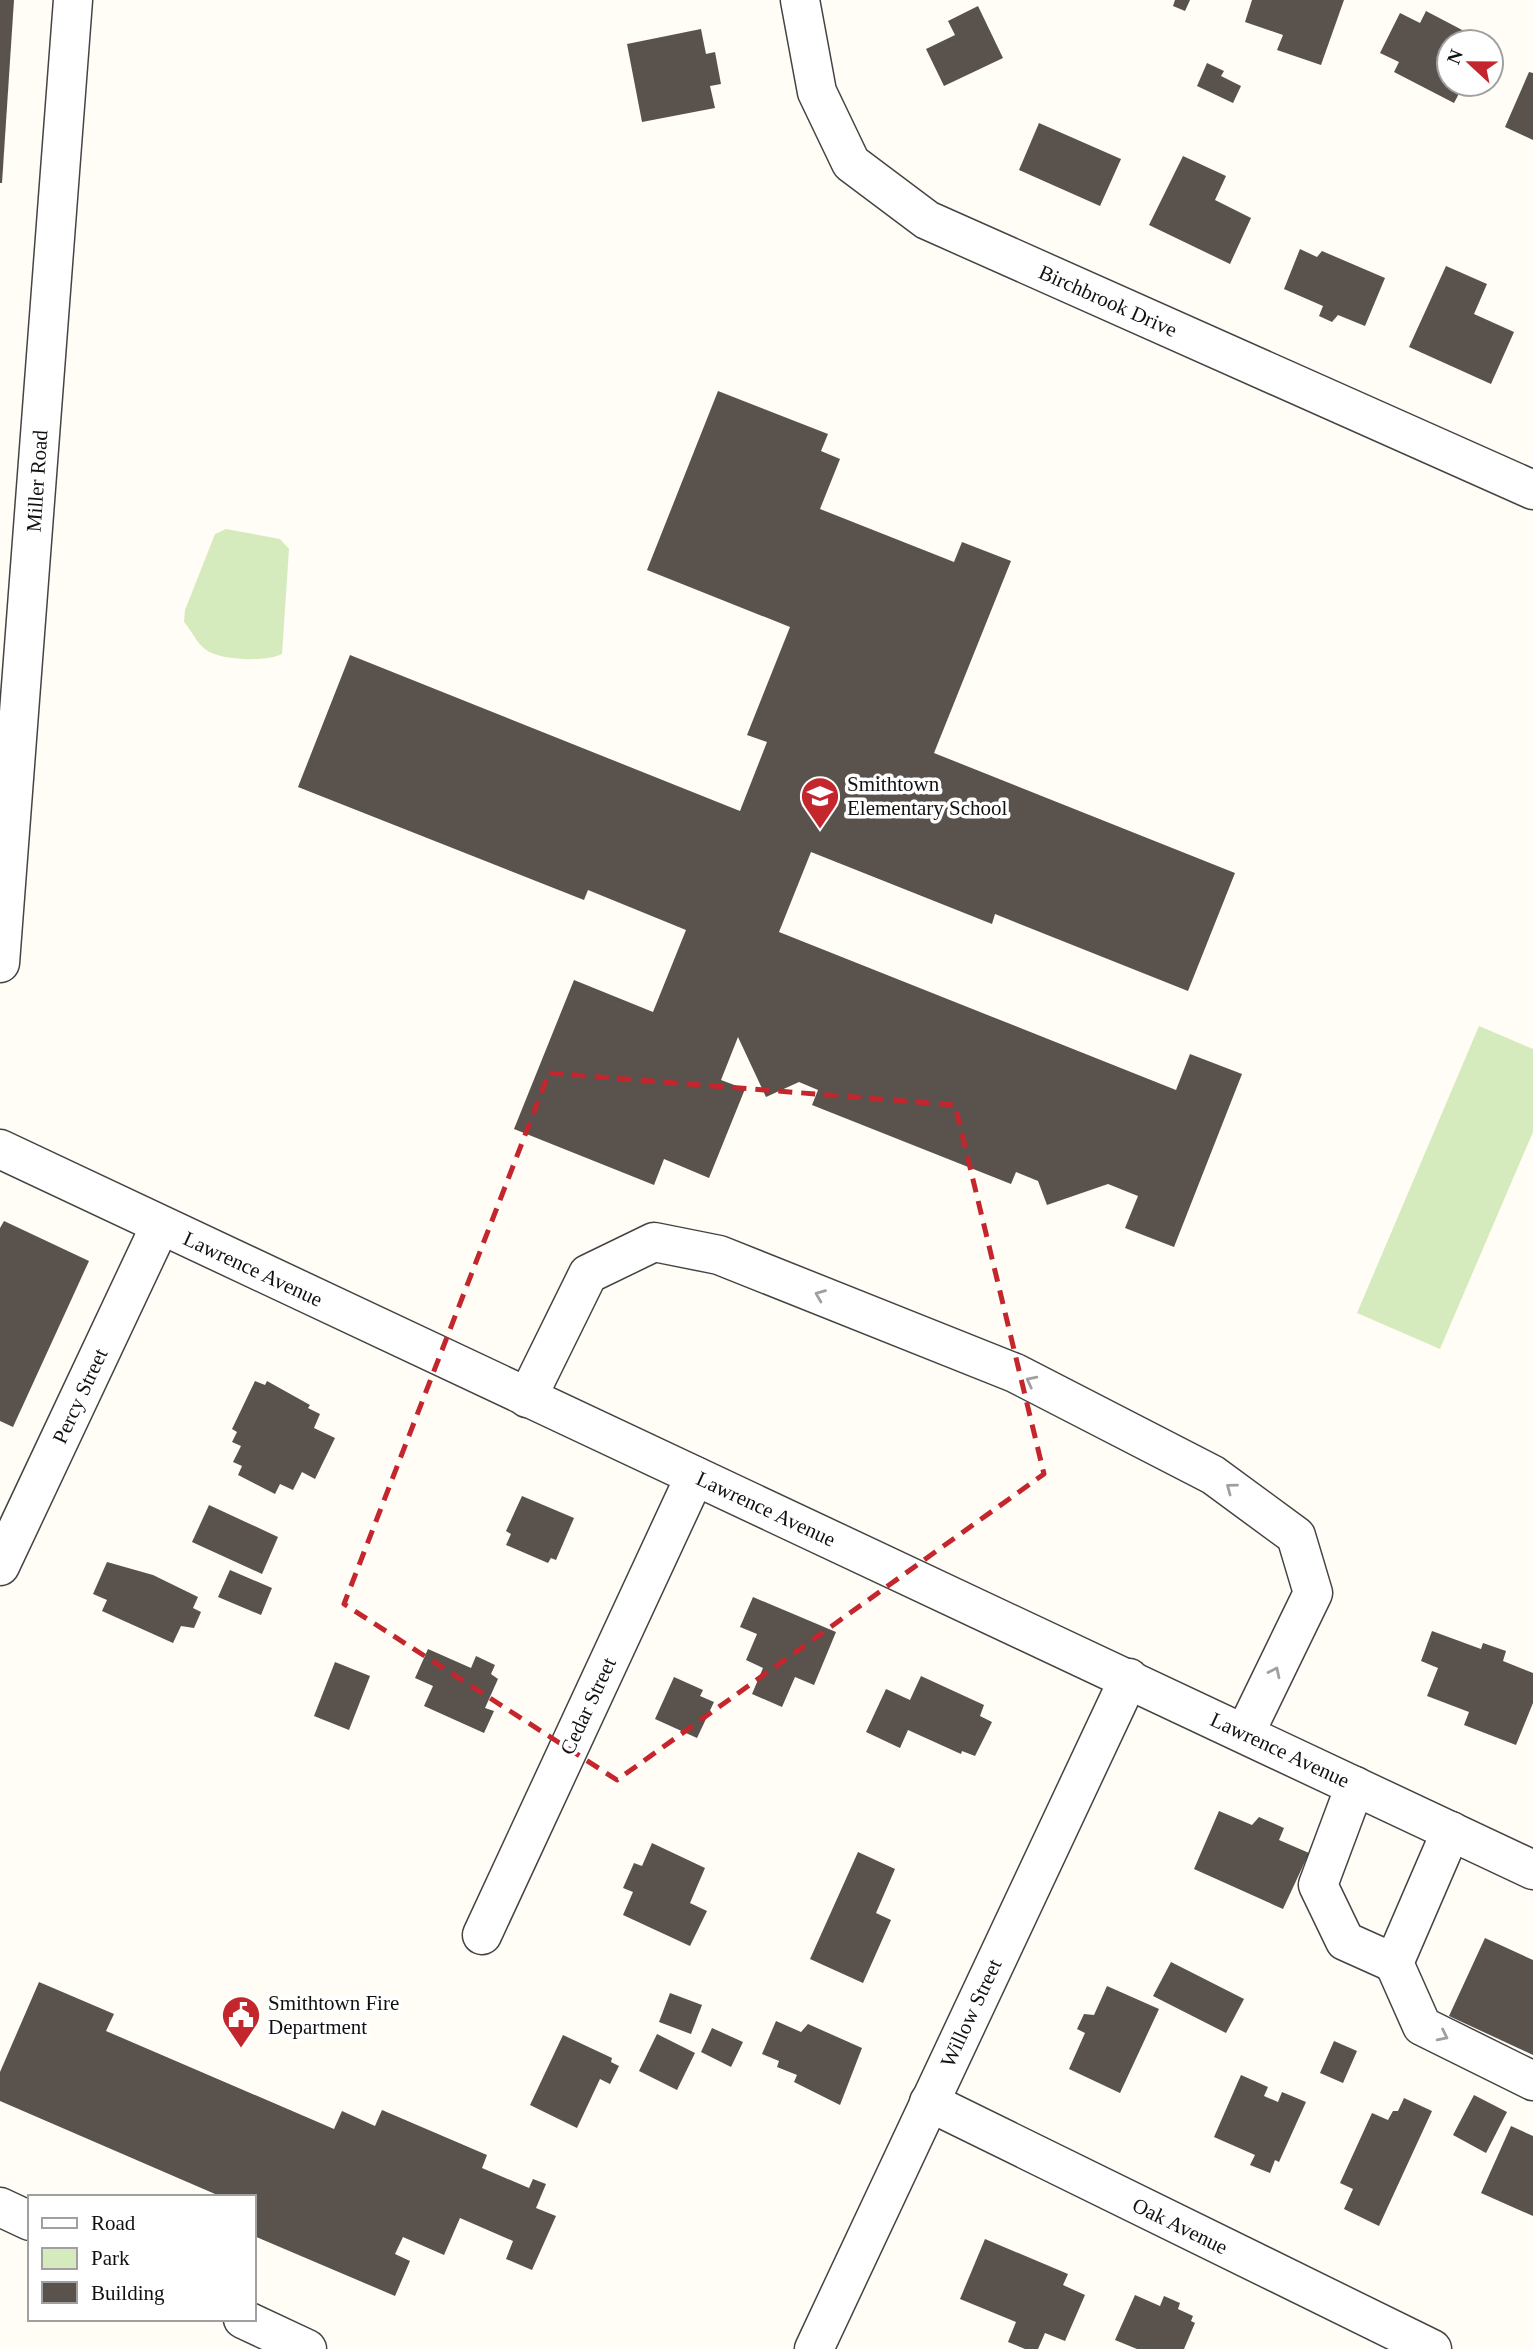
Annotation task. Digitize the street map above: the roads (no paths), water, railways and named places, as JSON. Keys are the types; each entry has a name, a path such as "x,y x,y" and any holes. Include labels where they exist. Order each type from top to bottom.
{"street":[{"name":"Miller Road","path":"0,963 74,0"},
{"name":"Birchbrook Drive","path":"800,0 817,92 851,163 927,220 1533,490"},
{"name":"Lawrence Avenue","path":"0,1149 1533,1870"},
{"name":"Percy Street","path":"0,1566 160,1226"},
{"path":"527,1398 588,1273 654,1242 719,1255 1015,1373 1213,1475 1296,1536 1313,1593 1245,1733"},
{"name":"Cedar Street","path":"482,1935 695,1476"},
{"name":"Willow Street","path":"814,2349 1129,1678"},
{"path":"1355,1786 1318,1885 1345,1941 1394,1963 1422,2026 1533,2081"},
{"path":"1394,1963 1451,1831"},
{"name":"Oak Avenue","path":"929,2102 1432,2349"},
{"path":"0,2207 28,2220"},
{"path":"247,2321 307,2349"}],"place":[{"name":"Smithtown Elementary School","path":"820,830"},
{"name":"Smithtown Fire Department","path":"241,2049"}]}
